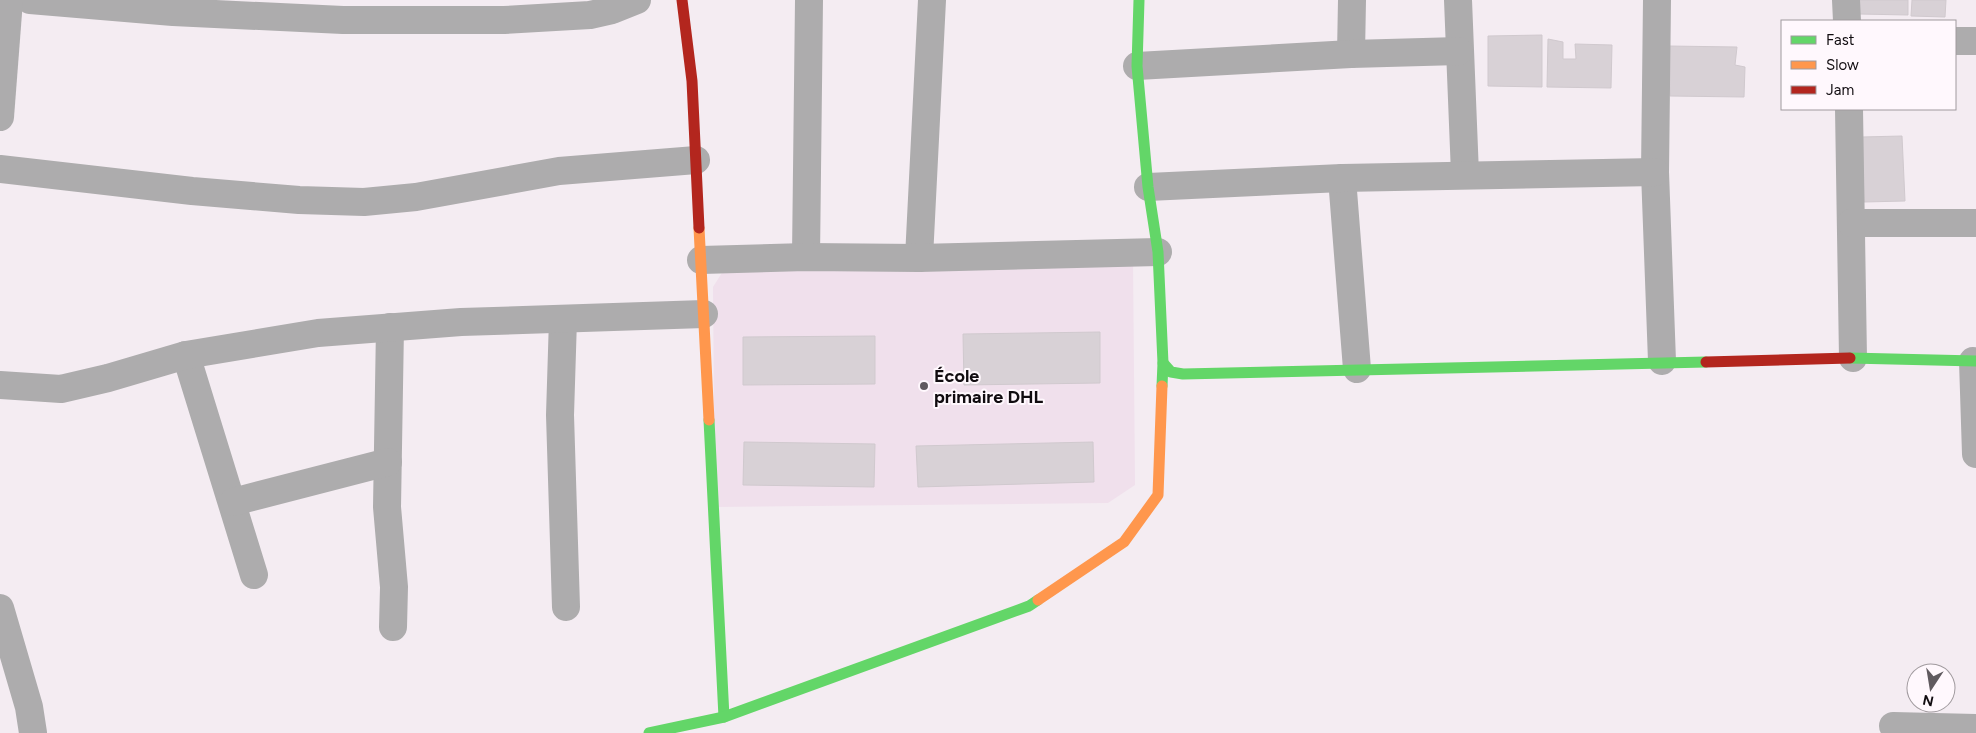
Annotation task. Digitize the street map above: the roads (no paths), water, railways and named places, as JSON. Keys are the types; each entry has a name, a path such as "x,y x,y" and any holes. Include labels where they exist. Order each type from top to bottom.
{"street":[{"path":"0,117 9,0"},
{"path":"30,0 173,12 343,20 504,10 590,15 612,10 637,0"},
{"path":"682,0 692,81 724,717"},
{"path":"806,257 809,0"},
{"path":"919,258 932,0"},
{"path":"648,733 724,717 1029,606 1124,542 1158,495 1162,363 1158,252 1148,187 1137,66 1139,0"},
{"path":"1351,54 1352,0"},
{"path":"1458,0 1465,174"},
{"path":"1657,0 1655,172 1662,361"},
{"path":"1846,0 1847,20"},
{"path":"1956,41 1976,40"},
{"path":"1137,66 1351,54 1459,52"},
{"path":"1849,110 1853,358"},
{"path":"0,169 192,191 299,200 364,202 416,197 559,171 696,160"},
{"path":"1148,187 1465,174 1655,172"},
{"path":"1342,178 1357,369"},
{"path":"1851,223 1976,223"},
{"path":"701,260 806,257 919,258 1158,252"},
{"path":"0,385 61,389 108,378 186,355 318,333 462,322 704,314"},
{"path":"563,320 560,414 566,607"},
{"path":"390,327 387,507 394,587 393,626"},
{"path":"186,355 233,502 254,576"},
{"path":"1162,363 1171,372 1183,374 1662,361 1853,358 1974,361 1976,454"},
{"path":"233,502 388,462"},
{"path":"0,608 9,665 29,707 33,733"},
{"path":"1893,726 1976,728"}],"place":[{"name":"École primaire DHL","path":"924,386"}]}
